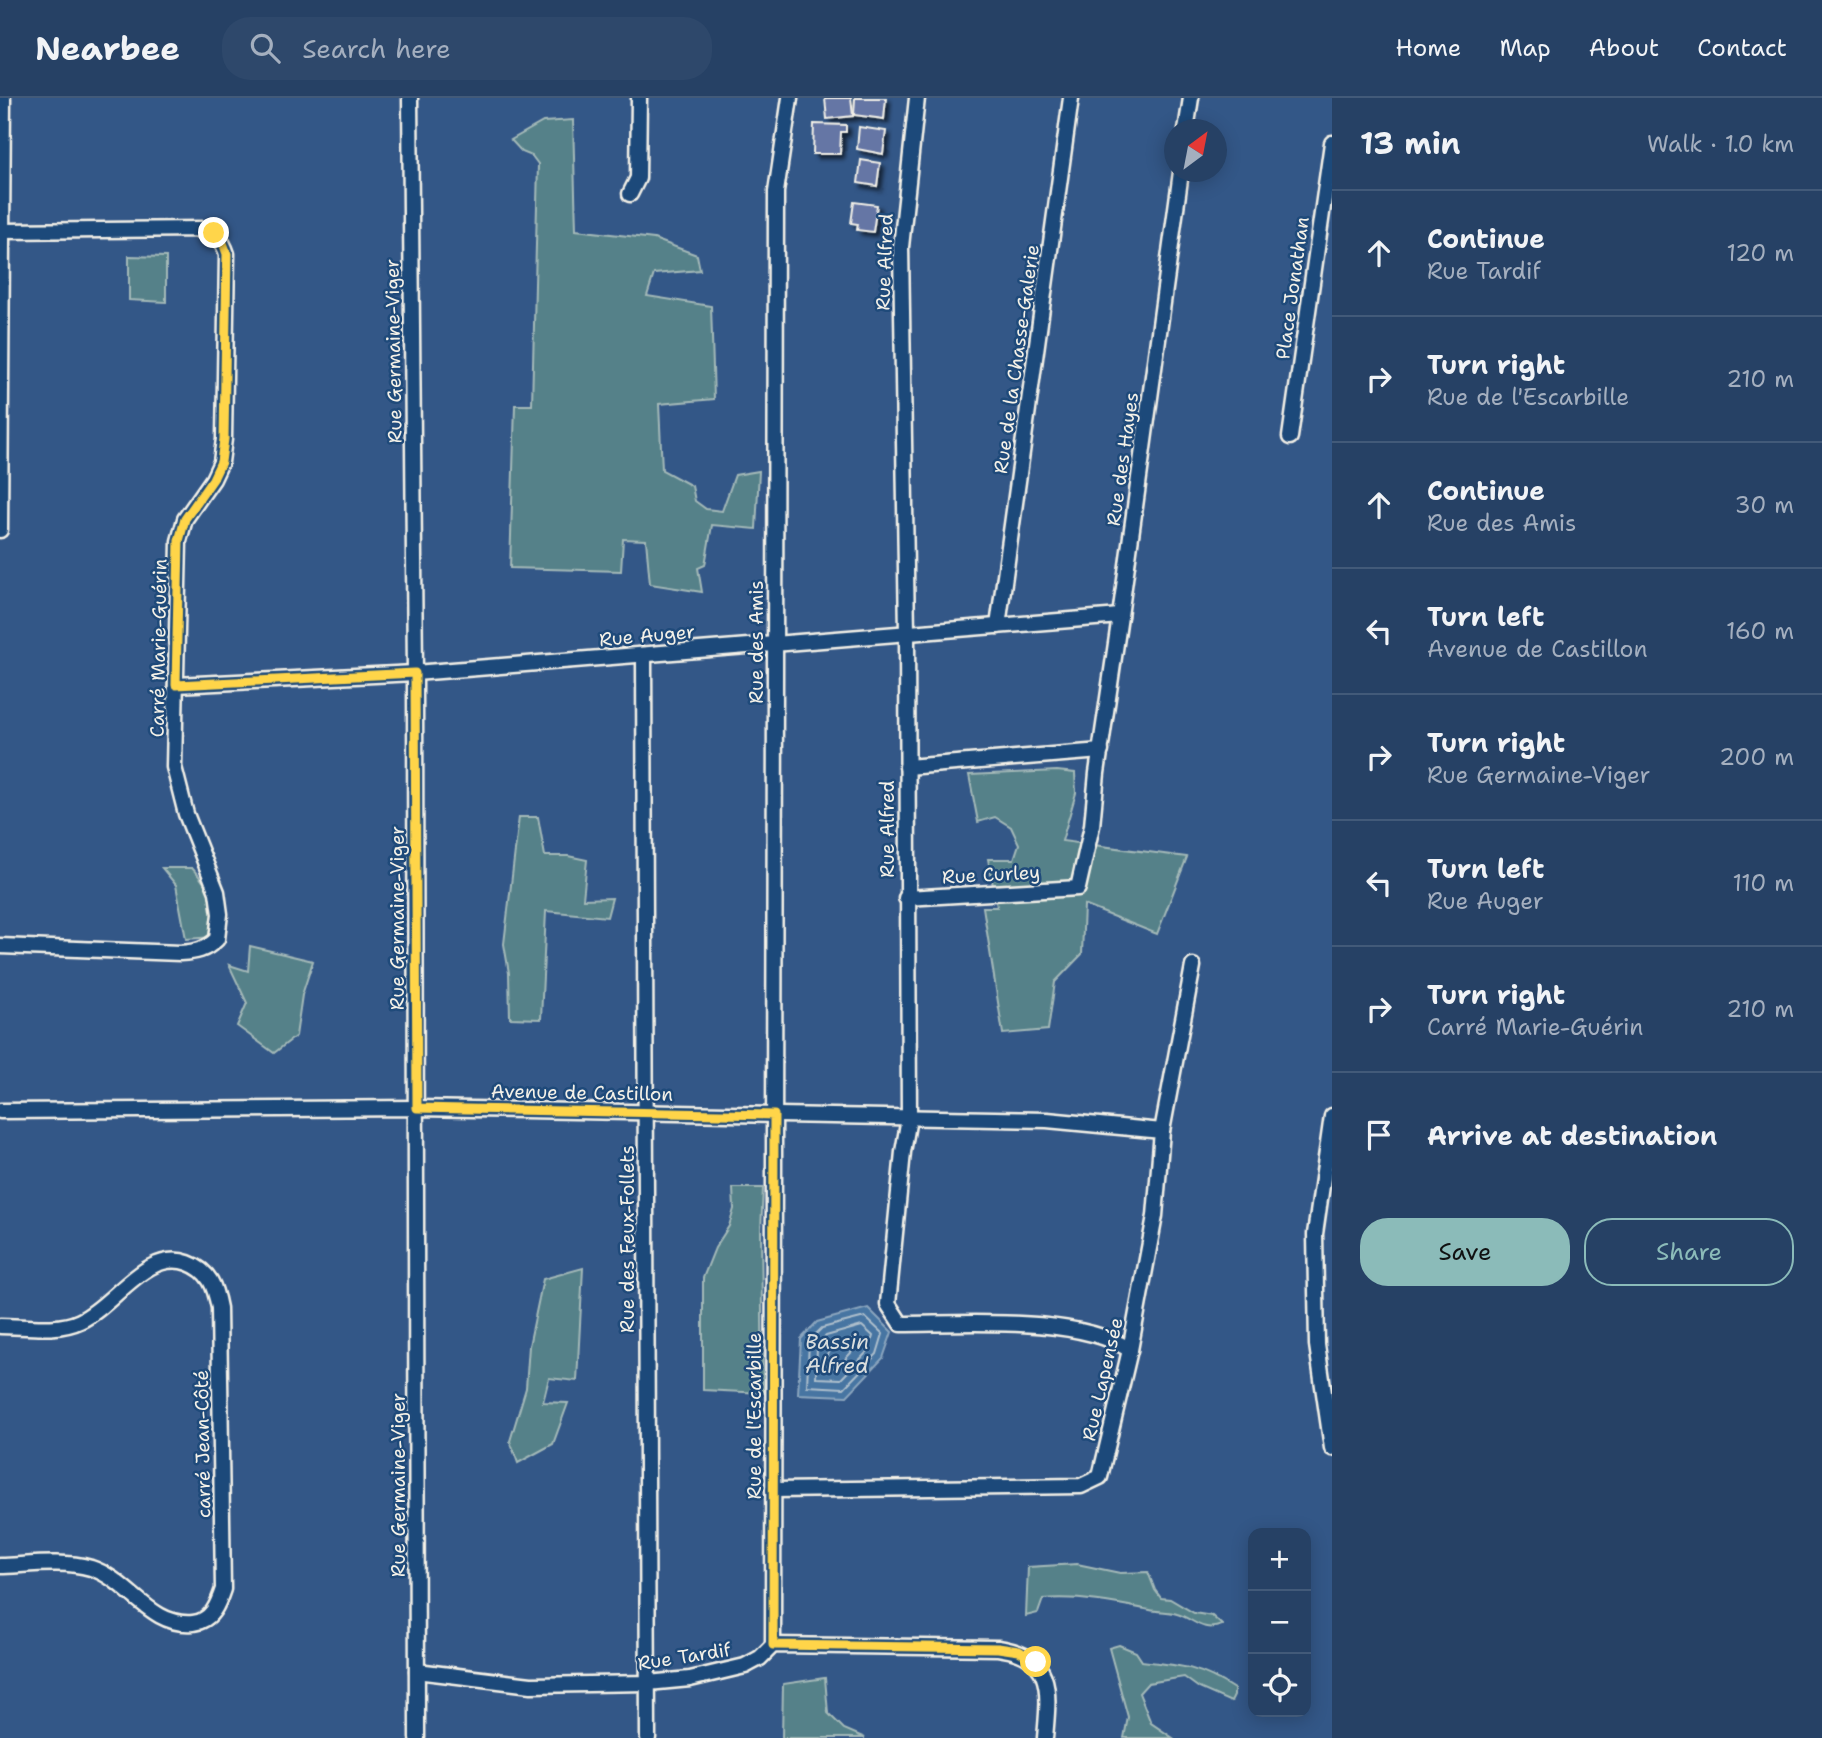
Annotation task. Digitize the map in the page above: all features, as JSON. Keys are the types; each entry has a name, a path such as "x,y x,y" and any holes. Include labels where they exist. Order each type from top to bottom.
{"street":[{"path":"0,530 3,98"},
{"name":"Rue Germaine-Viger","path":"410,98 417,1108 417,1738"},
{"path":"630,194 638,178 639,98"},
{"name":"Rue des Amis","path":"774,1188 776,192 790,98"},
{"name":"Rue Alfred","path":"917,98 901,247 907,634 909,1118 903,1152 888,1304 901,1324 1055,1327 1114,1339 1130,1350"},
{"name":"Rue de la Chasse-Galerie","path":"998,626 1071,98"},
{"path":"1188,119 1191,98"},
{"name":"Place Jonathan","path":"1290,437 1332,143"},
{"name":"Rue des Hayes","path":"1078,888 1092,826 1180,182"},
{"name":"Carré Marie-Guérin","path":"0,946 180,953 209,947 217,939 217,892 186,814 174,767 179,541 185,519 213,479 221,462 224,439 227,254 222,240 214,233 187,228 2,231"},
{"name":"Rue Auger","path":"176,685 415,673 1120,616"},
{"name":"Rue des Feux-Follets","path":"644,655 648,1738"},
{"path":"907,767 1101,751"},
{"name":"Rue Curley","path":"906,898 1078,888"},
{"name":"Rue Lapensée","path":"773,1490 1081,1486 1100,1478 1130,1350 1155,1216 1162,1131 1193,966"},
{"name":"Avenue de Castillon","path":"0,1111 417,1108 1047,1120 1162,1131"},
{"path":"1332,1116 1315,1234 1317,1345 1332,1448"},
{"name":"Rue de l'Escarbille","path":"773,1645 774,1188"},
{"name":"carré Jean-Côté","path":"0,1326 59,1326 76,1323 91,1315 153,1264 166,1260 195,1265 208,1274 215,1287 219,1308 223,1589 212,1614 199,1622 184,1623 169,1621 153,1612 118,1582 90,1568 71,1565 0,1566"},
{"path":"773,1645 998,1648 1019,1651 1036,1662 1045,1679 1048,1699 1045,1738"},
{"name":"Rue Tardif","path":"417,1671 531,1685 648,1684 690,1679 745,1666 760,1658 773,1645"}],"green space":[{"path":"573,120 576,230 654,239 697,255 700,270 654,274 647,296 711,306 714,399 659,404 662,470 692,486 695,501 706,509 722,511 735,475 759,471 756,529 712,525 705,565 698,568 702,592 650,584 646,540 623,539 621,571 510,568 515,405 532,405 538,164 511,140 543,122"},
{"path":"129,256 166,257 166,302 129,300"},
{"path":"1057,771 1075,773 1076,793 1062,841 1187,857 1157,934 1084,905 1082,954 1055,982 1048,1030 1003,1034 983,907 997,907 988,859 1014,859 1019,844 1011,827 995,817 978,822 969,775"},
{"path":"519,817 538,817 545,856 568,856 587,860 583,899 612,898 607,917 546,911 541,1019 510,1018 509,973 504,944"},
{"path":"162,868 192,868 200,877 212,900 214,937 186,939 176,885"},
{"path":"250,946 313,961 302,995 296,1036 274,1053 237,1026 247,1003 229,965 248,971"},
{"path":"733,1188 763,1188 763,1393 703,1390 703,1278 715,1248 729,1226 734,1209"},
{"path":"583,1268 577,1381 549,1378 543,1402 568,1403 553,1444 518,1463 510,1441 526,1388 529,1346 543,1279"},
{"path":"1077,1564 1120,1573 1148,1572 1161,1598 1170,1599 1194,1613 1212,1616 1222,1625 1209,1627 1174,1613 1070,1598 1043,1599 1038,1613 1026,1616 1028,1567"},
{"path":"1119,1645 1136,1652 1142,1661 1179,1666 1211,1676 1234,1689 1234,1696 1231,1702 1199,1688 1184,1677 1148,1683 1139,1693 1151,1723 1173,1738 1124,1738 1128,1717 1109,1648"},
{"path":"825,1678 828,1713 844,1729 865,1738 782,1738 783,1684"}],"water":[{"name":"Bassin Alfred","path":"868,1308 892,1332 883,1358 847,1396 798,1394 801,1339 817,1322"}],"building":[{"path":"825,98 851,98 853,116 827,119"},
{"path":"855,98 886,98 884,119 854,115"},
{"path":"814,124 846,125 846,132 841,132 840,154 813,154"},
{"path":"859,127 886,131 883,154 857,149"},
{"path":"861,160 880,163 877,186 858,183"},
{"path":"854,202 877,205 873,232 857,230 858,224 851,223"}],"route":[{"path":"214,233 222,240 227,254 224,439 221,462 213,479 185,519 179,541 176,685 415,673 417,1108 774,1115 773,1645 998,1648 1019,1651 1036,1662"}]}
